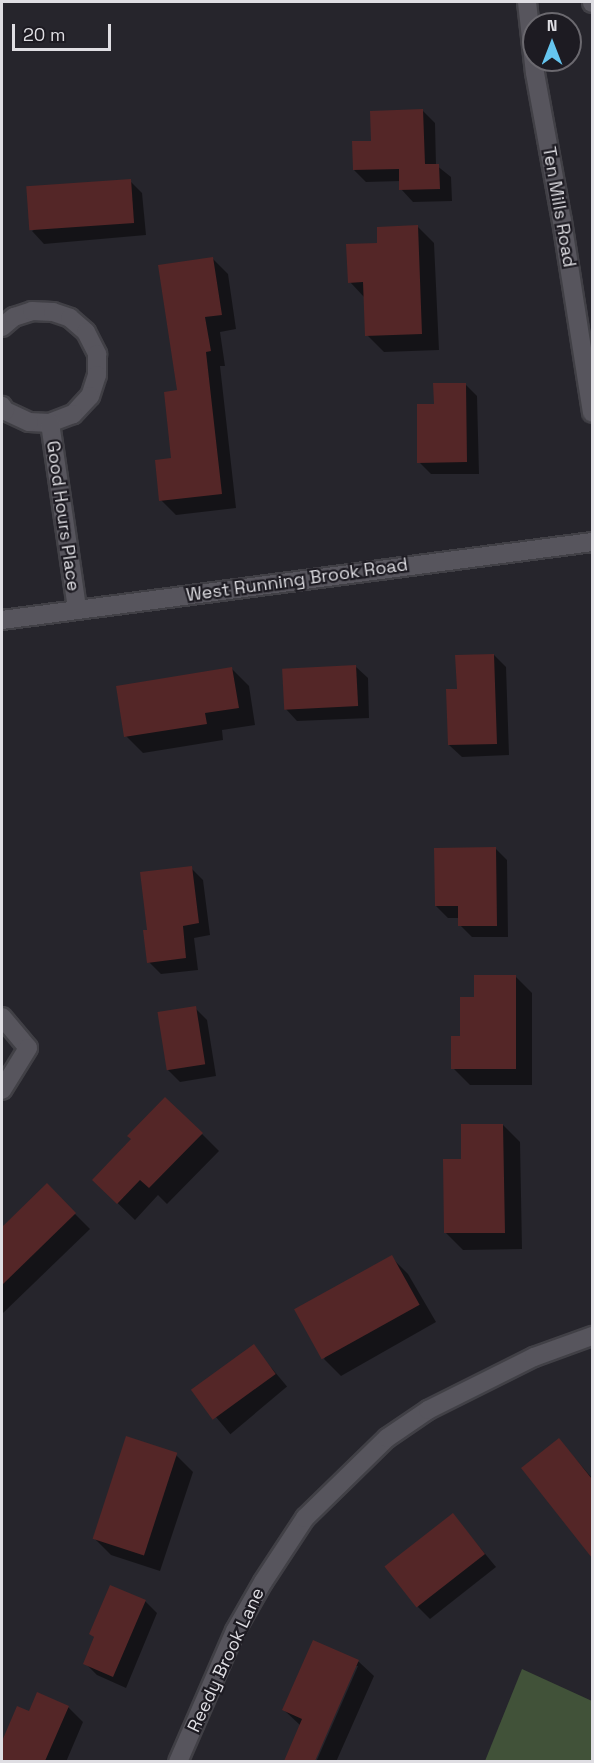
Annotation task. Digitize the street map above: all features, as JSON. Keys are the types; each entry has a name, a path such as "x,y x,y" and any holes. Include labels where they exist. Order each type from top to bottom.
{"street":[{"name":"Ten Mills Road","path":"527,2 535,73 592,413"},
{"name":"Good Hours Place","path":"2,327 14,317 32,311 53,312 70,318 86,332 97,354 98,375 90,396 73,414 50,423 29,422 5,411 2,406"},
{"name":"Good Hours Place","path":"50,423 77,609"},
{"name":"West Running Brook Road","path":"2,620 592,542"},
{"path":"2,1017 28,1048 2,1090"},
{"name":"Reedy Brook Lane","path":"178,1761 235,1632 263,1582 305,1518 387,1438 428,1410 534,1357 592,1336"}],"green space":[{"path":"522,1669 592,1701 592,1761 485,1761"}],"building":[{"path":"423,109 425,164 439,164 440,189 399,190 399,169 353,170 352,141 371,141 370,111"},
{"path":"131,179 134,223 29,230 26,186"},
{"path":"418,225 422,334 365,336 363,282 348,283 346,244 377,243 377,227"},
{"path":"213,257 222,315 205,317 211,351 206,352 222,494 159,501 155,460 171,458 164,392 177,390 158,265"},
{"path":"433,383 466,383 467,462 417,463 417,404 434,404"},
{"path":"494,654 497,744 448,745 446,689 457,689 455,655"},
{"path":"356,665 358,706 284,710 282,669"},
{"path":"232,667 239,708 205,713 207,724 124,737 116,686"},
{"path":"496,847 497,926 458,926 458,906 435,906 434,848"},
{"path":"192,866 199,923 183,926 186,958 147,963 143,930 147,930 140,872"},
{"path":"474,975 516,975 516,1069 451,1069 451,1036 460,1036 460,997 474,997"},
{"path":"196,1006 205,1064 167,1070 157,1012"},
{"path":"165,1097 203,1133 149,1188 140,1180 117,1204 92,1180 131,1139 127,1136"},
{"path":"461,1124 503,1124 505,1233 444,1233 443,1159 461,1159"},
{"path":"47,1183 76,1213 2,1285 2,1227"},
{"path":"392,1255 420,1305 322,1359 294,1309"},
{"path":"254,1344 276,1374 213,1420 191,1390"},
{"path":"126,1436 177,1453 144,1555 93,1539"},
{"path":"559,1438 592,1479 592,1558 521,1468"},
{"path":"453,1513 485,1554 416,1608 384,1567"},
{"path":"110,1585 146,1600 113,1677 83,1664 94,1637 89,1634"},
{"path":"313,1640 359,1660 315,1761 284,1761 302,1719 282,1710"},
{"path":"37,1692 69,1706 45,1761 2,1761 2,1741 17,1706 29,1711"}]}
